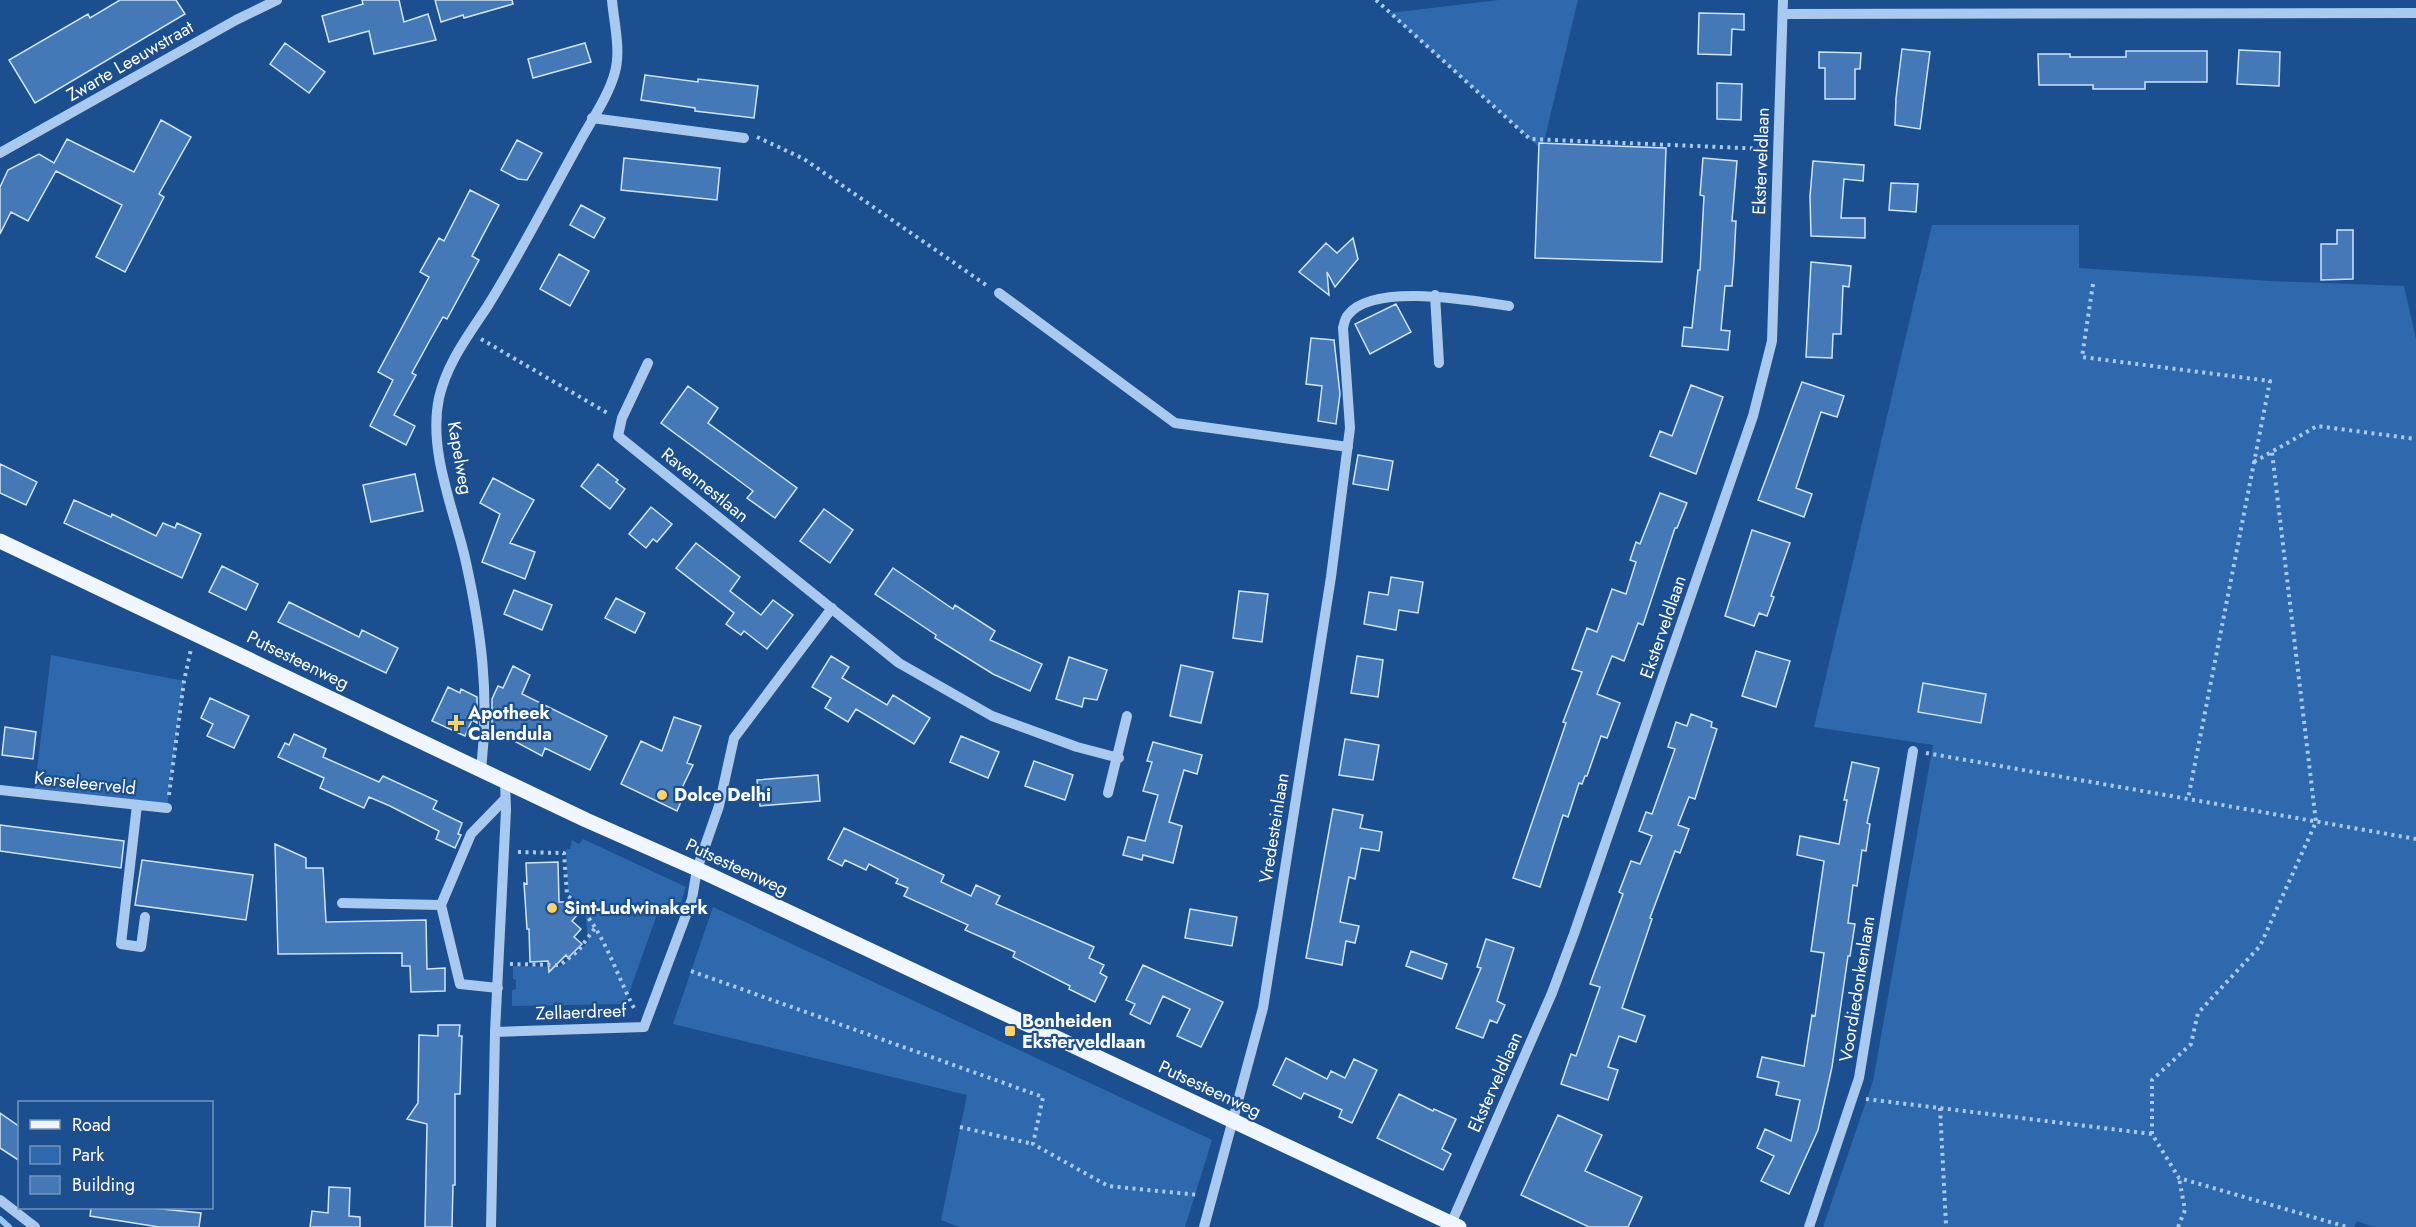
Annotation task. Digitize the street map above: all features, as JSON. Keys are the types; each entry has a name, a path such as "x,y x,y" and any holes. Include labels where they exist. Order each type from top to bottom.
{"main road":[{"name":"Putsesteenweg","path":"0,541 504,781 697,868 1455,1225"}],"street":[{"name":"Zwarte Leeuwstraat","path":"0,153 236,20 277,0"},
{"name":"Kapelweg","path":"481,769 486,710 483,654 465,560 441,464 435,418 445,378 456,354 537,220 609,88 615,72 617,56 612,0"},
{"name":"Eksterveldlaan","path":"1455,1225 1571,944 1753,416 1772,341 1783,0"},
{"path":"1783,14 2416,13"},
{"path":"592,118 744,138"},
{"path":"999,293 1175,423 1348,447"},
{"path":"1435,295 1440,363"},
{"name":"Vredesteinlaan","path":"1204,1227 1263,1008 1331,577 1350,428 1343,328 1348,314 1359,307 1373,301 1406,296 1435,295 1509,306"},
{"path":"621,421 648,363"},
{"name":"Ravennestlaan","path":"621,421 618,436 899,663 992,716 1077,747 1119,758"},
{"path":"697,868 719,806 734,738 832,608"},
{"path":"1108,793 1119,758 1127,716"},
{"name":"Voordiedonkenlaan","path":"1809,1227 1858,1078 1913,751"},
{"path":"491,1227 495,1032 504,851 504,781"},
{"name":"Kerseleerveld","path":"0,790 167,808"},
{"path":"498,988 460,984 441,905 471,834 505,799"},
{"path":"137,804 121,944 141,947 146,917"},
{"name":"Zellaerdreef","path":"495,1032 644,1027 692,899 697,868"},
{"path":"342,903 441,905"},
{"path":"0,1200 35,1227"}],"path":[{"path":"1376,0 1530,139 1778,150"},
{"path":"744,138 757,137 804,159 999,293"},
{"path":"2093,284 2082,357 2270,381 2188,799"},
{"path":"470,333 621,421"},
{"path":"2254,462 2317,426 2416,439"},
{"path":"2178,1227 2185,1210 2179,1178 2152,1134 2152,1080 2191,1044 2198,1013 2260,946 2316,822 2272,452"},
{"path":"167,808 184,681 195,632"},
{"path":"1913,751 2416,839"},
{"path":"504,851 564,853 567,895 578,905 595,928 644,1027"},
{"path":"500,964 560,965 578,951 595,928"},
{"path":"691,971 1043,1097 1033,1144"},
{"path":"1853,1098 2152,1134"},
{"path":"1940,1108 1946,1224"},
{"path":"960,1127 1033,1144 1108,1186 1212,1197"},
{"path":"2179,1178 2347,1227"}],"green space":[{"path":"1499,0 1578,0 1542,150 1389,13"},
{"path":"1932,225 2079,225 2079,268 2270,281 2404,286 2416,339 2416,1227 2373,1227 2357,1221 2354,1227 1823,1227 1873,1081 1933,745 1814,727"},
{"path":"51,655 184,681 167,808 34,794"},
{"path":"583,839 686,887 681,902 660,906 625,1004 512,1006 512,990 516,989 513,966 559,967 588,943 585,908 568,892 566,849 570,849 572,840 579,844"},
{"path":"713,907 1212,1140 1185,1227 959,1227 941,1220 967,1095 673,1024"}],"building":[{"path":"120,0 176,0 185,14 35,103 9,60 88,14 90,18"},
{"path":"362,0 399,0 404,22 428,14 436,40 374,54 369,31 329,42 322,16 363,4"},
{"path":"435,0 512,0 513,4 441,22"},
{"path":"1699,13 1744,14 1744,30 1732,29 1731,55 1698,54"},
{"path":"285,43 325,72 309,93 270,64"},
{"path":"585,43 591,62 533,78 528,59"},
{"path":"1902,49 1930,52 1920,129 1895,125"},
{"path":"2239,50 2280,52 2279,86 2237,84"},
{"path":"2126,51 2207,51 2207,82 2145,82 2145,89 2093,89 2093,85 2039,85 2038,54 2070,54 2070,57 2126,57"},
{"path":"1819,52 1861,53 1860,69 1855,69 1855,99 1825,99 1825,68 1819,68"},
{"path":"645,75 698,82 698,79 758,86 754,118 695,111 695,108 641,100"},
{"path":"1717,83 1742,84 1741,120 1717,119"},
{"path":"161,120 191,137 159,194 164,197 125,272 96,257 122,205 56,171 28,221 11,212 0,234 0,187 8,170 39,154 54,163 67,139 134,172"},
{"path":"517,140 542,153 527,180 518,179 501,170"},
{"path":"1539,143 1666,148 1662,262 1535,258"},
{"path":"624,158 720,168 717,200 621,190"},
{"path":"1703,158 1737,161 1732,221 1736,221 1732,286 1725,286 1721,330 1730,331 1728,350 1682,346 1684,327 1692,328 1698,270 1700,270 1704,196 1700,195"},
{"path":"1813,161 1864,165 1863,181 1844,179 1841,218 1865,218 1865,238 1811,236 1810,196"},
{"path":"1891,183 1918,184 1916,212 1889,210"},
{"path":"470,190 499,205 472,256 479,260 447,319 443,317 430,340 412,373 416,375 394,415 415,426 406,445 370,426 393,380 378,372 429,277 420,272 439,238 444,241"},
{"path":"581,205 605,218 594,238 570,225"},
{"path":"2337,230 2353,230 2353,279 2321,280 2321,244 2337,244"},
{"path":"1353,238 1358,259 1335,287 1327,272 1329,295 1299,272 1326,243 1337,253"},
{"path":"559,254 589,271 570,306 540,289"},
{"path":"1811,262 1851,266 1849,287 1843,286 1841,334 1833,334 1832,358 1806,357"},
{"path":"1396,304 1411,332 1370,354 1355,324"},
{"path":"1311,338 1334,340 1340,394 1336,424 1318,421 1322,386 1306,384"},
{"path":"1802,382 1844,396 1837,417 1821,412 1796,488 1812,494 1804,517 1758,500"},
{"path":"1691,385 1723,397 1696,474 1650,456 1660,431 1672,436"},
{"path":"688,386 718,408 708,423 797,488 775,518 747,498 753,491 661,423"},
{"path":"1358,455 1393,461 1388,490 1353,484"},
{"path":"0,464 37,482 26,505 0,493"},
{"path":"598,464 618,480 616,482 625,489 610,509 581,486"},
{"path":"415,474 423,511 371,522 363,485"},
{"path":"493,478 534,500 510,543 535,552 525,579 482,562 500,514 480,503"},
{"path":"1660,493 1687,503 1677,528 1675,528 1643,625 1638,623 1624,661 1612,656 1597,694 1620,703 1607,738 1601,736 1587,776 1582,784 1579,783 1568,817 1563,815 1540,887 1513,878 1566,723 1563,722 1582,672 1572,669 1587,628 1597,632 1612,589 1626,594 1636,562 1630,560 1636,542 1640,544"},
{"path":"74,500 111,517 112,514 156,536 163,523 175,528 177,523 201,534 182,578 64,523"},
{"path":"651,507 672,524 657,542 653,539 646,548 629,534"},
{"path":"824,509 853,530 830,563 800,541"},
{"path":"1752,530 1790,543 1771,596 1774,597 1767,616 1759,613 1754,626 1725,616"},
{"path":"696,543 740,577 730,591 761,615 773,600 793,615 767,649 744,631 741,635 726,624 734,613 676,568"},
{"path":"222,566 258,584 246,610 209,592"},
{"path":"893,568 953,609 955,605 995,631 990,640 1042,664 1030,691 993,674 935,638 936,635 875,594"},
{"path":"1391,577 1423,582 1418,613 1399,610 1396,630 1364,624 1369,592 1388,595"},
{"path":"514,590 552,605 542,630 504,614"},
{"path":"1239,591 1268,594 1262,642 1233,638"},
{"path":"616,598 645,613 635,633 605,618"},
{"path":"289,602 359,637 362,630 398,648 386,673 278,622"},
{"path":"1756,651 1790,661 1776,707 1742,696"},
{"path":"831,656 849,667 842,678 887,705 893,695 930,718 914,744 856,709 848,722 825,708 831,698 812,687"},
{"path":"1357,656 1383,660 1378,697 1351,693"},
{"path":"1069,657 1107,670 1097,700 1084,698 1082,707 1056,699"},
{"path":"1181,665 1213,672 1201,723 1170,716"},
{"path":"513,666 530,675 522,694 607,736 590,770 545,748 542,756 492,729 492,699 498,686 503,688"},
{"path":"1923,683 1986,694 1981,723 1918,712"},
{"path":"448,687 460,693 461,689 477,697 477,723 472,720 465,736 432,721"},
{"path":"210,698 249,716 234,748 207,736 213,724 201,718"},
{"path":"1691,714 1712,722 1711,727 1717,729 1695,799 1689,797 1678,825 1689,829 1680,853 1675,851 1650,918 1652,919 1622,1008 1645,1016 1636,1042 1619,1036 1608,1067 1618,1070 1608,1100 1561,1084 1571,1054 1576,1056 1600,987 1590,984 1623,894 1619,892 1631,861 1640,864 1652,836 1639,831 1646,812 1652,814 1675,749 1668,747 1676,722 1687,726"},
{"path":"674,717 701,726 687,763 693,765 682,788 686,790 677,811 621,784 641,741 662,751"},
{"path":"5,727 36,732 33,759 2,755"},
{"path":"294,734 326,749 323,757 379,782 383,776 437,801 433,809 462,823 458,834 461,835 455,848 436,839 439,831 390,806 369,797 364,808 320,788 324,778 278,757 285,743 289,745"},
{"path":"961,736 999,752 988,778 950,762"},
{"path":"1345,739 1379,745 1373,780 1339,775"},
{"path":"1153,742 1202,755 1197,774 1184,770 1169,822 1182,826 1173,863 1143,855 1142,860 1123,855 1128,837 1145,841 1158,795 1143,791 1152,762 1147,761"},
{"path":"1034,761 1073,775 1065,800 1025,786"},
{"path":"1852,762 1879,768 1867,823 1870,824 1866,851 1862,850 1857,886 1853,885 1848,923 1855,924 1850,956 1848,956 1832,1067 1818,1130 1789,1194 1761,1181 1774,1156 1757,1148 1765,1129 1791,1141 1800,1100 1776,1095 1779,1082 1757,1077 1762,1057 1804,1066 1812,1015 1815,1016 1824,953 1811,951 1824,861 1797,855 1800,836 1839,844 1847,800 1844,800"},
{"path":"818,775 820,801 760,806 757,780"},
{"path":"1333,809 1363,815 1360,828 1382,832 1379,851 1361,848 1355,879 1349,877 1340,922 1359,926 1355,943 1346,941 1342,965 1306,958"},
{"path":"0,825 124,841 121,868 0,851"},
{"path":"844,828 944,875 941,882 971,896 976,885 1000,896 996,904 1094,947 1089,958 1104,965 1100,973 1107,977 1095,1002 1069,989 1070,986 1013,957 1015,952 965,930 968,925 904,896 908,888 896,883 898,879 869,864 866,870 845,860 842,866 828,859"},
{"path":"275,844 306,858 306,868 323,868 326,922 426,920 427,969 445,968 445,991 411,992 410,966 402,966 402,953 278,954"},
{"path":"142,860 253,875 246,920 135,905"},
{"name":"Sint-Ludwinakerk","path":"558,862 559,902 572,902 581,911 572,921 581,929 574,937 582,944 568,958 566,955 549,972 548,961 530,962 524,883 527,884 526,863"},
{"path":"1190,909 1237,917 1232,946 1185,938"},
{"path":"1486,939 1514,948 1497,1001 1505,1005 1497,1023 1490,1020 1483,1038 1456,1028 1481,968 1477,967"},
{"path":"1411,951 1447,964 1442,979 1406,966"},
{"path":"1143,965 1223,1002 1201,1047 1177,1036 1190,1009 1163,996 1150,1024 1130,1014 1135,1004 1126,1000"},
{"path":"438,1025 460,1025 459,1036 462,1036 460,1094 455,1094 455,1185 453,1185 452,1227 425,1227 427,1124 407,1119 418,1103 419,1035 438,1036"},
{"path":"1286,1058 1327,1079 1331,1071 1345,1078 1354,1059 1377,1070 1352,1123 1339,1117 1342,1110 1304,1093 1301,1099 1273,1085"},
{"path":"1399,1094 1433,1111 1434,1109 1456,1119 1442,1149 1451,1154 1443,1170 1377,1138"},
{"path":"0,1113 18,1126 18,1160 0,1148"},
{"path":"1558,1115 1602,1135 1585,1171 1642,1197 1628,1227 1589,1227 1521,1195"},
{"path":"329,1187 350,1188 349,1216 360,1217 360,1227 310,1227 312,1211 328,1213"},
{"path":"91,1209 162,1209 201,1213 199,1227 159,1227 90,1216"}],"waterway":[{"path":"0,1219 9,1227"}],"place":[{"name":"Apotheek Calendula","path":"456,723"},
{"name":"Dolce Delhi","path":"662,795"},
{"name":"Sint-Ludwinakerk","path":"552,908"},
{"name":"Bonheiden Eksterveldlaan","path":"1010,1031"}]}
